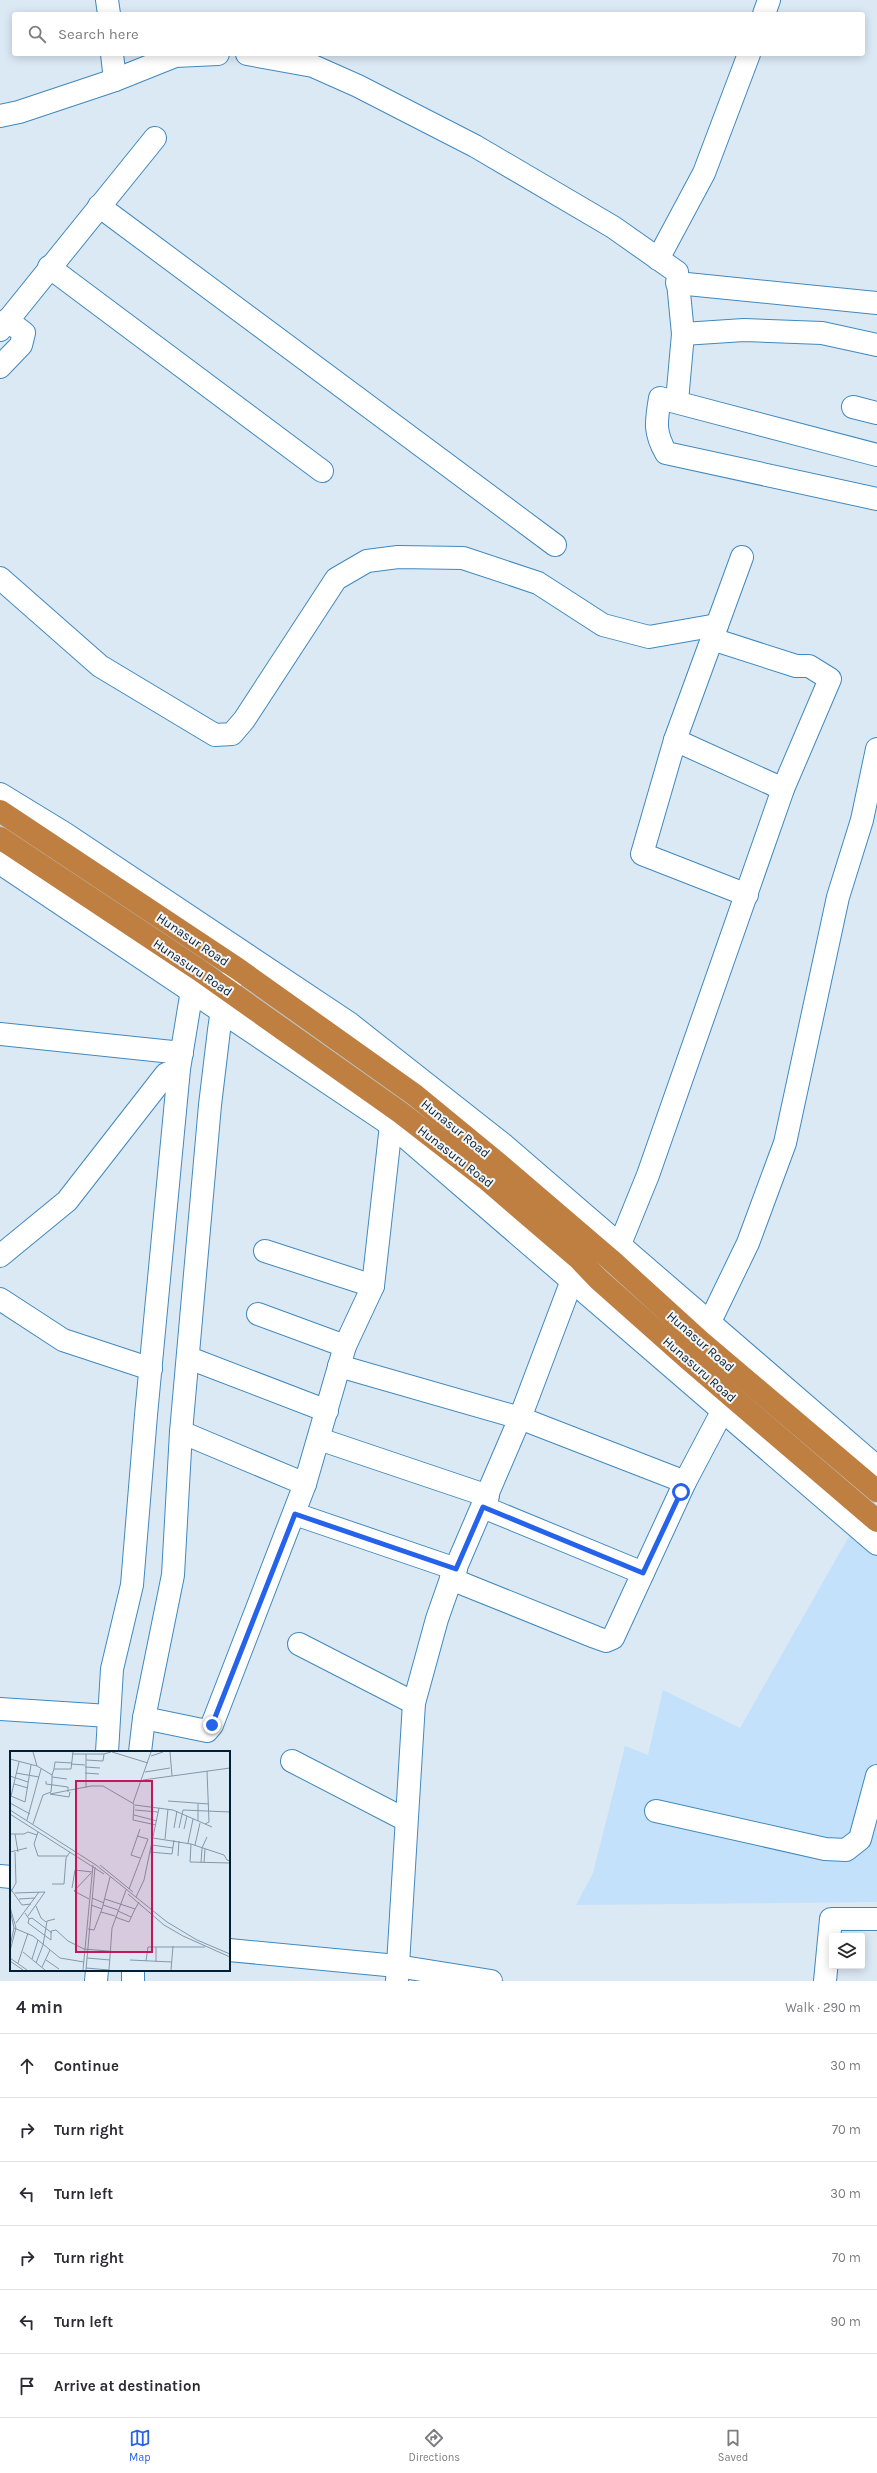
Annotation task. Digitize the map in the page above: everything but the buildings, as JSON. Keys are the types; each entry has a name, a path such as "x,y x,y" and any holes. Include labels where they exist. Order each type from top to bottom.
{"highway":[{"name":"Hunasur Road","path":"0,811 238,969 415,1095 500,1164 615,1252 877,1491"},
{"name":"Hunasuru Road","path":"0,838 199,970 396,1119 486,1179 579,1259 728,1404 877,1520"}],"street":[{"path":"107,0 108,12"},
{"path":"765,12 769,0"},
{"path":"112,56 115,80"},
{"path":"0,116 19,112 115,80 175,56"},
{"path":"258,56 313,66 358,86 475,146 613,227 677,272 683,334 677,401"},
{"path":"658,259 704,173 748,56"},
{"path":"0,367 21,345 24,333 4,325 49,267 155,138"},
{"path":"99,206 554,545"},
{"path":"49,267 322,471"},
{"path":"677,283 877,303"},
{"path":"683,334 744,330 822,333 877,345"},
{"path":"877,455 781,431 677,401 660,398 656,425 657,438 666,454 877,499"},
{"path":"853,407 877,414"},
{"path":"0,578 100,666 215,735 232,734 244,720 336,579 367,561 398,557 463,558 538,583 603,626 650,637 691,631 714,632 796,666 809,666 830,679 783,789 648,1175 615,1252 598,1279"},
{"path":"742,557 675,740 642,854 747,895"},
{"path":"675,740 783,789"},
{"path":"877,749 869,821 838,897 785,1143 748,1243 705,1333 877,1467"},
{"path":"0,794 64,833 349,1023 504,1145 615,1252"},
{"path":"0,863 192,990 222,1012 396,1119 572,1280 728,1404 877,1544"},
{"path":"106,1751 112,1669 132,1584 181,1061 192,990 199,970 215,954"},
{"path":"140,1751 144,1718 173,1575 182,1432 210,1105 226,989 238,969"},
{"path":"0,1034 181,1061"},
{"path":"0,1256 68,1201 166,1074 181,1061"},
{"path":"144,1718 208,1731 212,1725 295,1514 319,1439 342,1356 373,1286 396,1119"},
{"path":"265,1251 373,1286"},
{"path":"397,1973 414,1703 437,1619 454,1574 520,1418 579,1259"},
{"path":"0,1299 63,1340 151,1370"},
{"path":"258,1314 342,1356 520,1418 686,1482"},
{"path":"189,1358 327,1411"},
{"path":"295,1514 454,1574 606,1640 613,1638 686,1482 728,1404"},
{"path":"182,1432 305,1484"},
{"path":"319,1439 485,1502 643,1573"},
{"path":"299,1644 414,1703"},
{"path":"0,1709 109,1716"},
{"path":"292,1761 406,1820"},
{"path":"656,1811 825,1849 846,1850 860,1839 877,1776"},
{"path":"0,1876 10,1877"},
{"path":"825,1981 831,1920 877,1919"},
{"path":"230,1950 397,1973 491,1981"}],"shaded area":[{"path":"852,1531 877,1552 877,1902 576,1905 593,1873 625,1746 648,1755 663,1690 740,1728"}],"route":[{"path":"212,1725 295,1514 456,1569 483,1507 643,1573 681,1492"}]}
